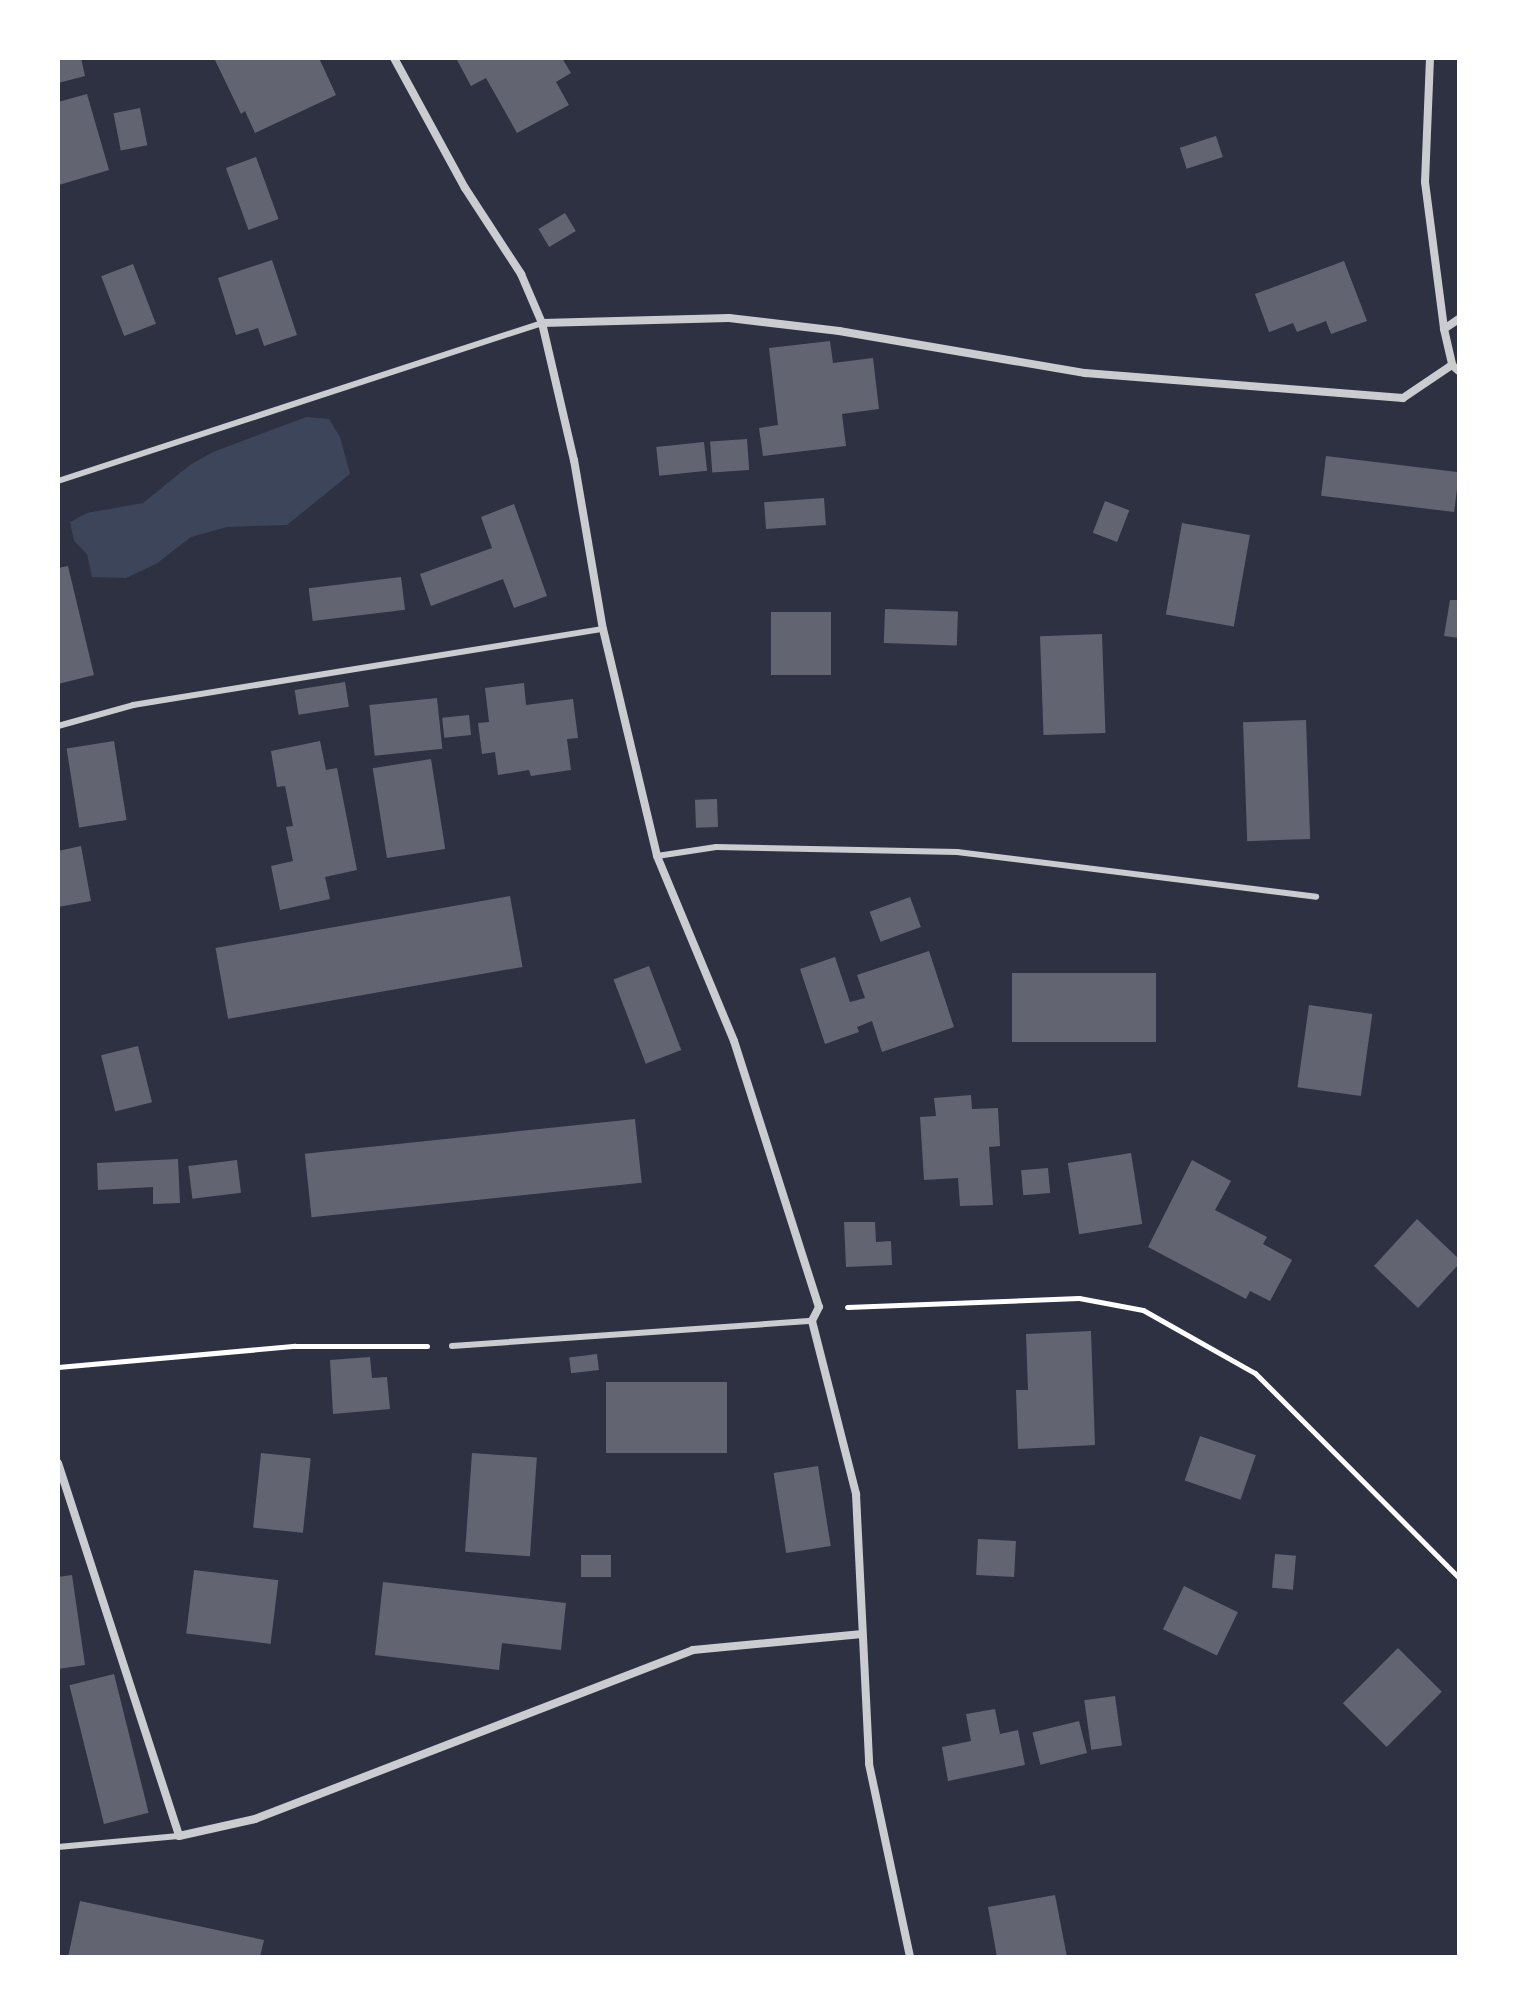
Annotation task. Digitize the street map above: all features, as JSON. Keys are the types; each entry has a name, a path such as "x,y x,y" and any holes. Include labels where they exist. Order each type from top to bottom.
{"street":[{"path":"394,58 465,188 521,274 542,323 574,460 603,629 657,856 734,1041 819,1307 812,1321 856,1494 869,1764 910,1957"},
{"path":"542,323 729,318 839,331 1085,373 1403,398 1456,368 1444,329 1425,182 1430,58"},
{"path":"1444,329 1459,319"},
{"path":"58,1463 179,1836 255,1819 693,1650 862,1634"}],"lane":[{"path":"58,481 542,323"},
{"path":"58,726 133,705 603,629"},
{"path":"657,856 716,847 957,852 1316,897"},
{"path":"452,1346 812,1321"},
{"path":"58,1847 179,1836"}],"path":[{"path":"819,1307 1079,1298 1143,1310 1255,1373 1459,1578"},
{"path":"58,1367 295,1346 452,1346"}],"shaded area":[{"path":"306,417 329,419 340,437 350,474 287,525 227,527 191,537 156,564 126,578 92,577 87,554 74,541 70,522 87,513 143,503 190,465 213,452"}],"building":[{"path":"58,58 81,58 85,76 58,83"},
{"path":"214,58 319,58 336,95 255,133 245,111 241,114"},
{"path":"456,58 562,58 571,73 556,82 569,105 517,133 486,78 471,86"},
{"path":"87,94 109,170 59,185 58,102"},
{"path":"140,108 147,145 121,150 113,113"},
{"path":"1216,136 1223,157 1187,169 1180,148"},
{"path":"256,157 279,219 249,230 226,168"},
{"path":"565,213 576,231 549,247 538,229"},
{"path":"272,260 297,335 264,346 258,328 236,335 218,278"},
{"path":"1344,261 1367,321 1331,334 1326,321 1297,332 1293,323 1269,332 1255,294"},
{"path":"133,264 156,324 124,336 101,276"},
{"path":"830,341 833,363 873,358 879,409 842,414 846,446 763,456 759,428 778,425 769,348"},
{"path":"747,439 749,470 712,473 710,442"},
{"path":"704,442 707,471 659,476 656,447"},
{"path":"1326,456 1459,472 1454,512 1321,496"},
{"path":"824,498 826,525 766,529 764,502"},
{"path":"1105,501 1129,510 1117,542 1093,533"},
{"path":"514,504 547,596 514,608 503,579 431,606 420,574 492,548 481,517"},
{"path":"1182,523 1250,535 1234,627 1166,615"},
{"path":"68,566 94,675 58,684 58,568"},
{"path":"401,577 405,610 313,621 309,588"},
{"path":"1450,600 1459,600 1459,638 1444,636"},
{"path":"885,609 958,612 957,646 884,643"},
{"path":"771,612 831,612 831,675 771,675"},
{"path":"1102,634 1105,733 1043,735 1040,636"},
{"path":"345,682 349,707 299,715 295,690"},
{"path":"524,683 526,705 573,699 578,738 567,739 571,770 531,776 529,770 498,775 495,752 482,754 478,723 489,722 485,688"},
{"path":"437,698 442,749 375,756 369,705"},
{"path":"469,715 471,735 444,738 442,718"},
{"path":"1306,720 1310,839 1247,841 1243,722"},
{"path":"114,741 127,820 79,828 67,749"},
{"path":"320,741 326,770 337,768 357,870 325,877 330,899 280,910 271,866 293,861 286,827 293,826 285,786 277,787 271,751"},
{"path":"431,759 445,849 387,858 373,768"},
{"path":"717,799 718,827 696,828 695,800"},
{"path":"81,846 91,901 58,907 58,851"},
{"path":"510,896 523,967 228,1019 216,948"},
{"path":"910,897 921,927 881,942 870,912"},
{"path":"929,951 954,1027 882,1052 872,1021 857,1027 859,1032 825,1044 800,969 835,957 850,1002 865,998 857,975"},
{"path":"649,966 681,1050 646,1064 614,980"},
{"path":"1012,973 1156,973 1156,1042 1012,1042"},
{"path":"1309,1005 1372,1014 1361,1096 1297,1087"},
{"path":"138,1046 152,1102 115,1111 101,1055"},
{"path":"971,1095 972,1109 998,1108 1000,1146 989,1147 993,1205 960,1206 958,1178 924,1180 920,1117 936,1116 934,1098"},
{"path":"635,1119 642,1183 312,1217 305,1154"},
{"path":"1131,1153 1142,1224 1079,1234 1068,1163"},
{"path":"178,1159 180,1203 153,1204 153,1187 98,1190 97,1163"},
{"path":"237,1160 241,1193 192,1199 188,1166"},
{"path":"1192,1160 1231,1181 1215,1210 1267,1237 1263,1244 1292,1260 1270,1301 1250,1291 1246,1299 1148,1247"},
{"path":"1048,1168 1050,1193 1023,1195 1021,1170"},
{"path":"1417,1219 1459,1259 1459,1264 1418,1308 1374,1266"},
{"path":"844,1222 875,1222 876,1242 891,1241 892,1265 846,1267"},
{"path":"1091,1331 1095,1445 1018,1449 1016,1390 1028,1390 1026,1334"},
{"path":"597,1354 599,1370 571,1373 569,1357"},
{"path":"370,1357 372,1378 387,1377 390,1409 333,1414 330,1360"},
{"path":"606,1382 727,1382 727,1453 606,1453"},
{"path":"1200,1436 1256,1455 1240,1500 1185,1480"},
{"path":"261,1453 311,1458 303,1533 253,1528"},
{"path":"472,1453 537,1458 530,1556 465,1552"},
{"path":"818,1466 831,1546 786,1553 774,1473"},
{"path":"978,1539 1016,1541 1014,1577 976,1575"},
{"path":"1275,1554 1296,1556 1293,1590 1272,1588"},
{"path":"581,1555 611,1555 611,1577 581,1577"},
{"path":"194,1570 278,1580 271,1644 186,1634"},
{"path":"72,1575 85,1665 58,1669 58,1577"},
{"path":"383,1582 566,1603 561,1650 502,1643 499,1670 375,1655"},
{"path":"1184,1586 1238,1612 1217,1655 1163,1629"},
{"path":"1398,1648 1442,1692 1387,1747 1343,1703"},
{"path":"114,1674 149,1813 104,1824 69,1685"},
{"path":"1115,1696 1122,1746 1091,1750 1084,1700"},
{"path":"995,1709 1000,1734 1018,1730 1025,1765 948,1781 942,1747 971,1741 966,1714"},
{"path":"1079,1721 1087,1753 1040,1765 1032,1733"},
{"path":"1055,1895 1067,1957 997,1957 988,1907"},
{"path":"80,1901 264,1940 260,1957 68,1957"}]}
